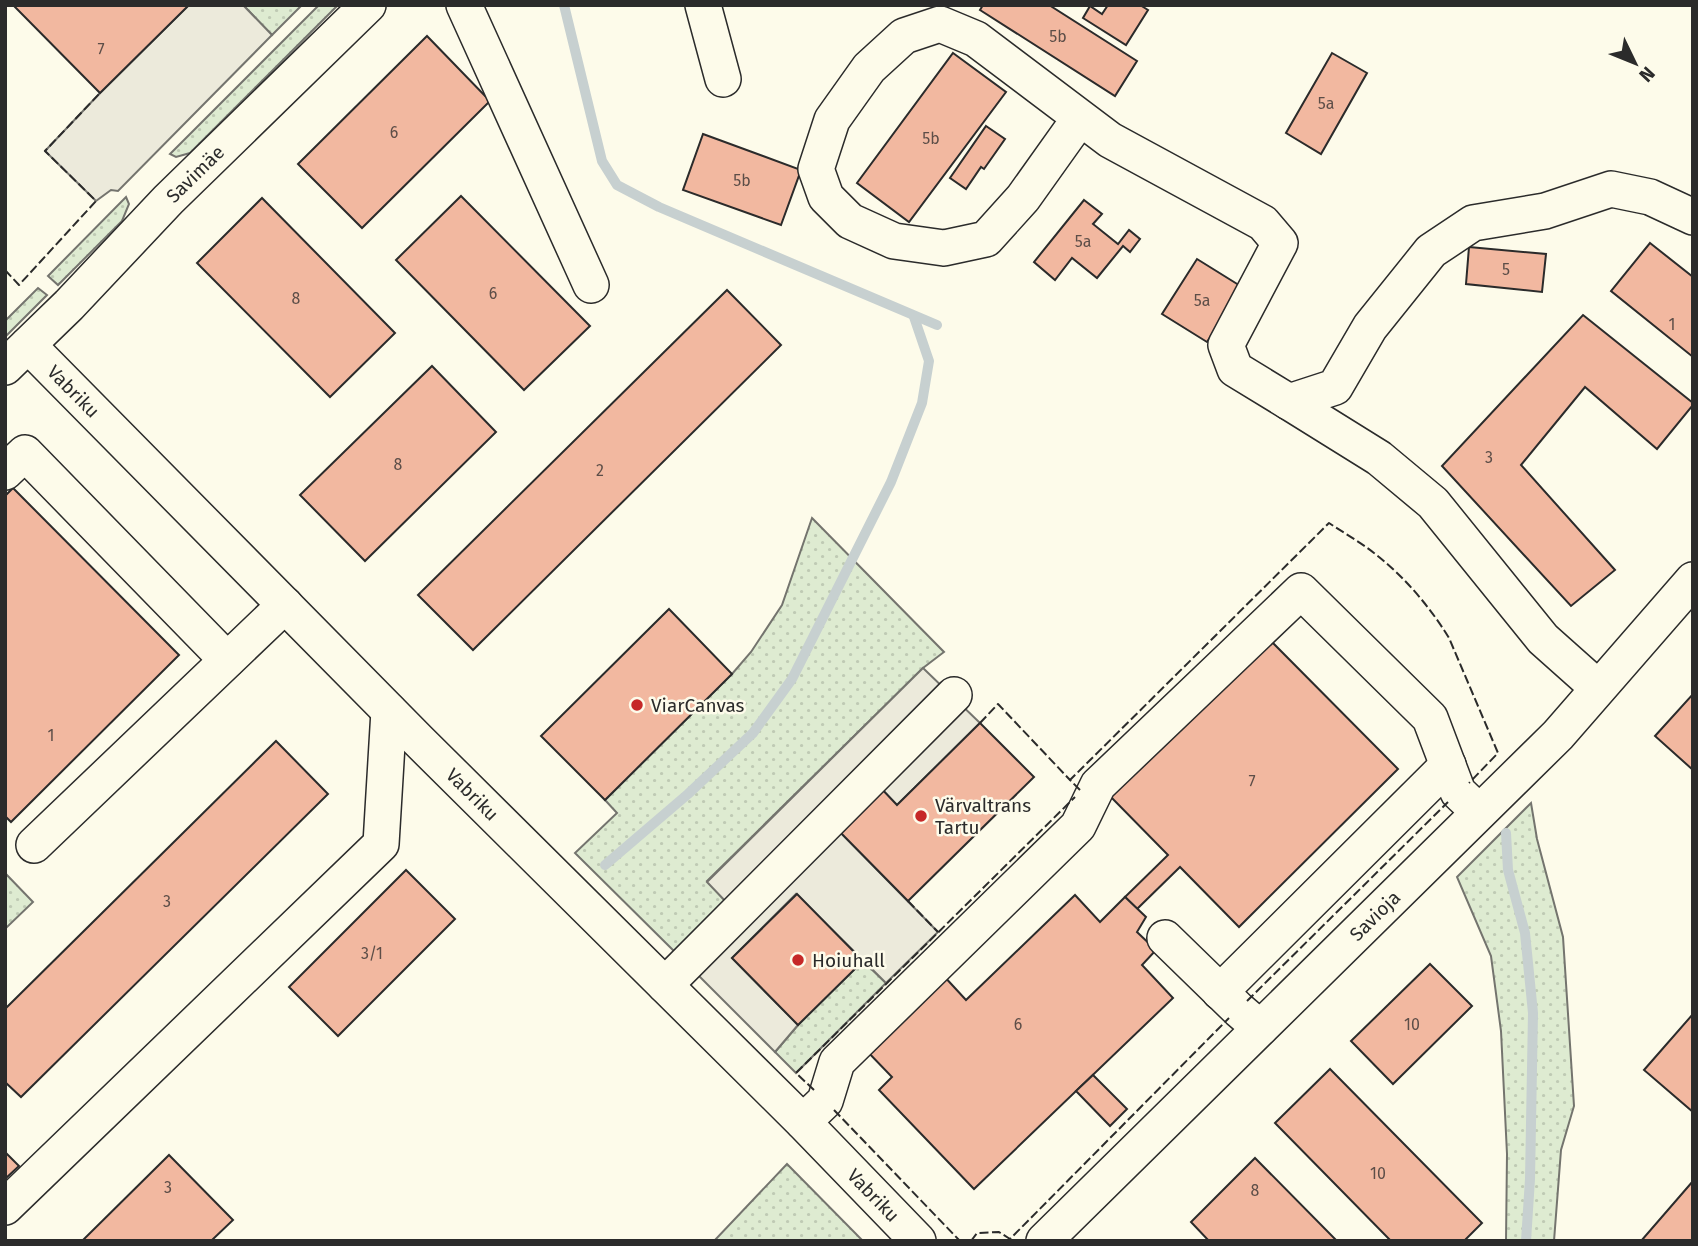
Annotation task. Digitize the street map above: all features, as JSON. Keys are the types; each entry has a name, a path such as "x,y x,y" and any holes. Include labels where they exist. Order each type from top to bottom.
{"street":[{"name":"Savimäe","path":"17,356 167,200 368,5"},
{"path":"464,5 591,285"},
{"path":"703,5 723,79"},
{"path":"1080,118 1023,198 986,239 944,248 894,242 850,221 826,197 816,169 832,120 869,68 904,36 940,24 976,38 1110,140 1263,223 1280,243 1226,345 1235,369 1379,458 1433,503 1544,639 1598,688"},
{"path":"1289,402 1335,387 1370,327 1431,251 1473,223 1545,211 1611,189 1650,198 1693,217"},
{"name":"Vabriku","path":"17,356 285,605 803,1122 918,1241"},
{"path":"5,472 25,453 227,660"},
{"name":"Savioja","path":"1044,1241 1558,735 1693,580"},
{"path":"803,1122 825,1101 837,1062 1078,826 1098,785 1301,590 1430,718 1458,792 1479,812"},
{"path":"34,845 285,605"},
{"path":"665,985 954,695"},
{"path":"5,1207 381,844 389,711"},
{"path":"1220,992 1448,765"},
{"path":"1165,938 1260,1028"}],"green space":[{"path":"243,5 302,5 272,35"},
{"path":"319,5 338,5 190,153 176,157 170,154"},
{"path":"126,197 129,204 122,221 58,285 48,276"},
{"path":"38,288 47,295 5,337 5,321"},
{"path":"812,518 944,652 923,668 707,881 730,906 681,958 575,853 617,813 605,800 751,652 782,605"},
{"path":"1531,803 1537,839 1563,937 1574,1106 1561,1150 1554,1241 1506,1241 1507,1154 1501,1031 1491,956 1457,877"},
{"path":"5,873 33,902 5,929"},
{"path":"863,961 886,983 796,1073 775,1052 798,1025"},
{"path":"787,1164 863,1241 714,1241"}],"shaded area":[{"path":"189,5 243,5 272,35 118,191 111,190 96,201 45,151"},
{"path":"923,668 980,723 897,805 878,786 836,828 938,932 886,983 796,894 732,958 798,1025 775,1052 681,958 730,906 707,882"}],"building":[{"path":"13,5 189,5 100,93"},
{"path":"983,5 1049,5 1137,61 1115,96 980,10"},
{"path":"1108,5 1140,5 1148,10 1126,45 1083,18 1090,6 1102,14"},
{"path":"427,36 490,101 362,228 298,164"},
{"path":"953,53 1006,92 909,222 857,183"},
{"path":"1332,53 1367,73 1321,154 1286,133"},
{"path":"986,126 1005,139 966,189 950,178"},
{"path":"703,134 801,170 781,225 683,190"},
{"path":"461,196 590,326 524,390 396,260"},
{"path":"262,198 395,333 330,397 197,263"},
{"path":"1084,200 1102,214 1093,224 1118,244 1129,230 1140,239 1130,252 1123,246 1097,278 1072,258 1055,280 1034,262"},
{"path":"1650,243 1693,277 1693,357 1611,291"},
{"path":"1469,247 1546,254 1542,292 1466,284"},
{"path":"1197,259 1242,287 1207,342 1162,314"},
{"path":"727,290 781,345 473,650 418,595"},
{"path":"1583,315 1693,405 1657,449 1585,387 1521,465 1615,570 1571,606 1442,466"},
{"path":"432,366 496,432 365,561 300,495"},
{"path":"13,488 179,655 11,822 5,816 5,496"},
{"name":"ViarCanvas","path":"669,609 732,674 605,800 541,736"},
{"path":"1266,636 1398,769 1239,927 1180,867 1137,909 1125,897 1168,855 1106,792"},
{"path":"1693,694 1693,770 1655,736"},
{"name":"Värvaltrans Tartu","path":"980,723 1034,777 908,901 836,828 879,786 897,805"},
{"path":"276,741 328,794 21,1097 5,1082 5,1009"},
{"path":"406,870 455,919 338,1036 289,987"},
{"name":"Hoiuhall","path":"797,894 863,961 798,1025 732,958"},
{"path":"1075,895 1100,922 1125,897 1146,917 1137,932 1156,950 1142,965 1173,998 974,1189 879,1090 892,1077 864,1048 942,974 966,1000"},
{"path":"1430,964 1472,1006 1393,1084 1351,1041"},
{"path":"1693,1014 1693,1112 1644,1070"},
{"path":"1330,1069 1482,1223 1464,1241 1391,1241 1275,1123"},
{"path":"1093,1075 1127,1109 1110,1126 1076,1091"},
{"path":"5,1152 19,1166 5,1179"},
{"path":"169,1155 233,1220 211,1241 82,1241"},
{"path":"1255,1158 1337,1241 1209,1241 1191,1222"},
{"path":"1693,1181 1693,1241 1641,1241"}],"waterway":[{"path":"564,5 602,161 617,185 659,207 937,325"},
{"path":"605,865 688,794 753,733 792,679 891,482 922,403 929,361 914,317"},
{"path":"1506,833 1508,870 1525,933 1533,1013 1526,1241"}],"fence":[{"path":"5,270 19,285 96,201 45,151 100,93"},
{"path":"1080,790 1070,780 1329,523 1369,549 1396,572 1425,604 1449,638 1498,753 1469,783"},
{"path":"980,723 998,704 1070,780"},
{"path":"814,1090 796,1073 1075,797"},
{"path":"1247,1001 1448,802"},
{"path":"908,901 938,932"},
{"path":"971,1241 977,1233 999,1232 1010,1239 1229,1018"},
{"path":"834,1110 960,1241"}],"place":[{"name":"ViarCanvas","path":"637,705"},
{"name":"Värvaltrans Tartu","path":"921,816"},
{"name":"Hoiuhall","path":"798,960"}]}
